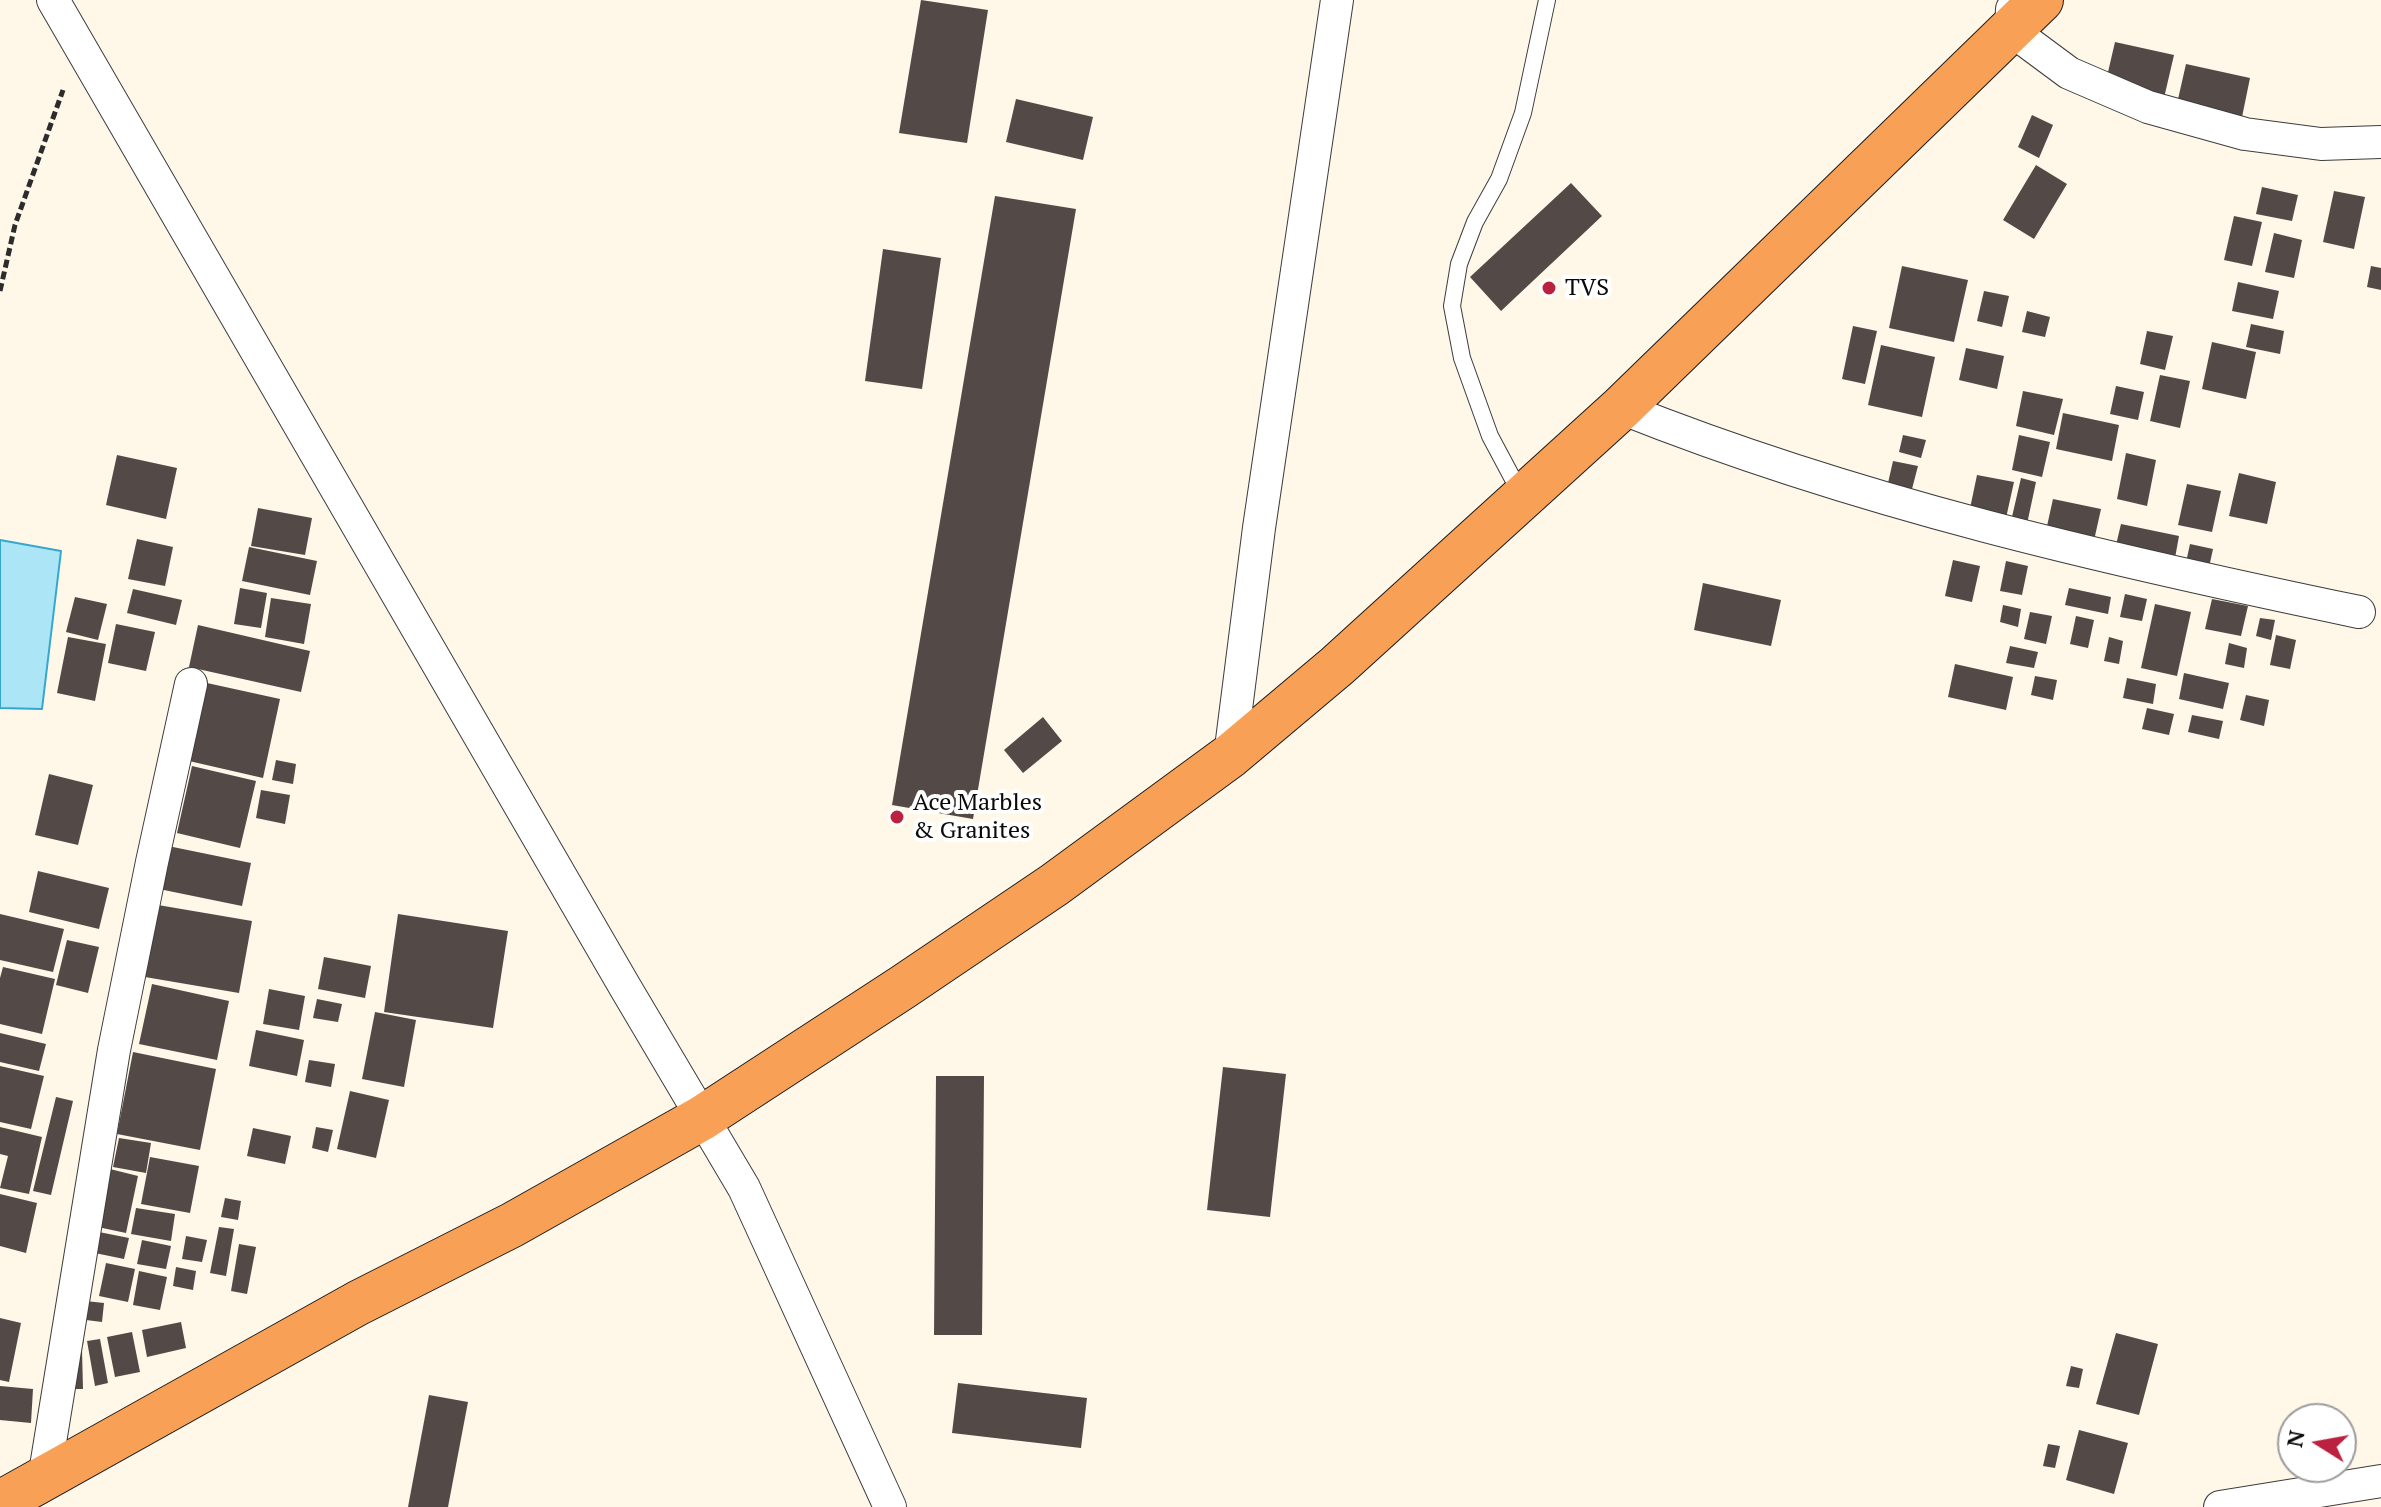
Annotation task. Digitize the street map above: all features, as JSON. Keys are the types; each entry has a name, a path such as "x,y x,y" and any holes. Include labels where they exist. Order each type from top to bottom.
{"highway":[{"path":"0,1503 358,1303 512,1225 702,1118 1054,885 1230,756 1337,666 1621,408 2012,15 2041,0"}],"street":[{"path":"53,0 744,1188 890,1507"},
{"path":"1230,756 1259,528 1337,0"},
{"path":"2012,15 2069,73 2148,107 2245,134 2321,144 2381,142"},
{"path":"1621,408 1736,452 1994,530 2359,612"},
{"path":"44,1479 114,1050 191,684"},
{"path":"2220,1507 2381,1481"}],"lane":[{"path":"1523,497 1490,436 1462,358 1452,306 1464,250 1475,222 1499,179 1523,113 1547,0"}],"path":[{"path":"0,291 15,225 79,45"}],"water":[{"path":"0,540 61,551 42,709 0,708"}],"building":[{"path":"921,0 988,10 967,143 899,133"},
{"path":"2115,42 2174,55 2164,98 2105,85"},
{"path":"2186,64 2250,78 2241,122 2176,108"},
{"path":"1016,99 1093,117 1083,160 1006,142"},
{"path":"2032,115 2053,125 2039,158 2018,147"},
{"path":"2036,165 2067,184 2034,239 2003,220"},
{"path":"1571,183 1602,216 1501,311 1470,277"},
{"path":"2262,187 2298,195 2292,221 2256,214"},
{"path":"2334,191 2365,197 2354,249 2323,242"},
{"path":"995,196 1076,209 973,819 892,805"},
{"path":"2234,216 2262,222 2252,266 2224,260"},
{"path":"2274,233 2302,240 2294,278 2265,272"},
{"path":"883,249 941,258 922,389 865,381"},
{"path":"1902,266 1968,280 1954,342 1889,328"},
{"path":"2371,266 2381,268 2381,290 2367,287"},
{"path":"2238,282 2279,291 2273,319 2232,311"},
{"path":"1984,291 2009,296 2002,327 1977,321"},
{"path":"2027,311 2050,317 2045,337 2022,332"},
{"path":"2251,324 2284,331 2280,354 2246,347"},
{"path":"1853,326 1877,331 1865,384 1842,379"},
{"path":"2147,331 2173,336 2165,370 2140,364"},
{"path":"2212,342 2256,352 2246,399 2202,389"},
{"path":"1881,345 1935,357 1922,417 1868,405"},
{"path":"1966,348 2004,356 1997,389 1959,380"},
{"path":"2160,375 2190,381 2180,428 2150,421"},
{"path":"2116,386 2144,392 2138,420 2110,414"},
{"path":"2023,391 2063,399 2054,435 2016,426"},
{"path":"2063,413 2119,425 2112,461 2056,449"},
{"path":"1903,435 1926,440 1921,458 1899,452"},
{"path":"2019,435 2050,442 2042,477 2012,470"},
{"path":"2126,453 2156,460 2147,506 2117,499"},
{"path":"117,455 177,468 166,519 106,505"},
{"path":"1893,461 1918,466 1912,489 1888,483"},
{"path":"2239,473 2276,482 2267,524 2229,516"},
{"path":"1977,475 2014,482 2004,527 1968,518"},
{"path":"2021,478 2036,482 2027,524 2011,521"},
{"path":"2187,484 2221,491 2212,532 2178,525"},
{"path":"2053,499 2101,509 2093,545 2045,535"},
{"path":"258,508 312,518 305,555 251,546"},
{"path":"2121,524 2179,536 2175,558 2116,545"},
{"path":"137,539 173,547 165,586 128,579"},
{"path":"2190,544 2213,549 2208,572 2185,567"},
{"path":"249,547 317,561 310,595 242,581"},
{"path":"1953,560 1980,566 1972,602 1945,596"},
{"path":"2006,561 2028,566 2022,595 2000,591"},
{"path":"1703,583 1781,600 1771,646 1694,630"},
{"path":"240,588 267,593 261,628 234,624"},
{"path":"2069,588 2111,597 2108,614 2065,605"},
{"path":"133,589 182,600 176,625 127,613"},
{"path":"2125,594 2147,599 2142,621 2120,617"},
{"path":"75,597 107,604 98,640 66,632"},
{"path":"271,598 311,604 304,644 265,637"},
{"path":"2212,599 2248,606 2241,636 2205,629"},
{"path":"2155,604 2191,612 2177,676 2141,668"},
{"path":"2003,605 2021,609 2018,627 2000,622"},
{"path":"2030,612 2052,616 2046,644 2024,639"},
{"path":"2076,616 2094,620 2088,648 2070,644"},
{"path":"2260,618 2275,620 2271,640 2256,636"},
{"path":"116,624 155,632 146,671 108,663"},
{"path":"198,625 310,651 301,692 189,667"},
{"path":"2276,635 2296,640 2290,669 2270,665"},
{"path":"68,637 106,644 95,701 57,693"},
{"path":"2109,637 2123,641 2119,664 2104,661"},
{"path":"2229,643 2247,648 2244,668 2225,664"},
{"path":"2010,646 2038,652 2034,668 2006,663"},
{"path":"1955,664 2013,677 2006,710 1948,697"},
{"path":"2184,673 2229,683 2223,709 2179,699"},
{"path":"2035,676 2057,680 2053,700 2031,695"},
{"path":"2127,678 2156,684 2153,704 2123,698"},
{"path":"207,683 280,699 263,778 189,761"},
{"path":"2246,695 2269,700 2264,726 2240,720"},
{"path":"2147,708 2174,714 2169,735 2142,729"},
{"path":"2192,715 2223,721 2219,739 2188,732"},
{"path":"1043,717 1062,741 1023,773 1004,750"},
{"path":"276,760 296,764 293,784 272,780"},
{"path":"192,766 256,781 240,848 177,833"},
{"path":"49,774 93,785 78,845 35,835"},
{"path":"261,790 290,795 285,824 256,818"},
{"path":"168,846 251,863 242,906 159,889"},
{"path":"38,871 109,888 99,929 29,912"},
{"path":"158,905 252,921 239,993 145,977"},
{"path":"0,914 64,929 53,972 0,960"},
{"path":"398,914 508,931 493,1028 384,1012"},
{"path":"67,940 99,947 88,993 56,985"},
{"path":"324,957 371,966 365,998 318,989"},
{"path":"3,967 55,979 42,1034 0,1024 0,978"},
{"path":"152,984 229,1001 217,1060 139,1044"},
{"path":"269,989 305,996 299,1030 263,1024"},
{"path":"317,999 342,1004 338,1022 313,1018"},
{"path":"375,1012 416,1020 404,1087 362,1079"},
{"path":"256,1030 304,1040 297,1076 249,1066"},
{"path":"0,1033 46,1044 39,1071 0,1062"},
{"path":"133,1052 216,1069 200,1150 117,1134"},
{"path":"309,1060 335,1064 331,1087 305,1082"},
{"path":"0,1066 44,1076 31,1129 0,1122"},
{"path":"1223,1067 1286,1074 1270,1217 1207,1210"},
{"path":"936,1076 984,1076 982,1335 934,1335"},
{"path":"350,1091 389,1100 376,1158 337,1149"},
{"path":"56,1097 73,1101 51,1195 33,1191"},
{"path":"0,1127 42,1137 29,1194 0,1188 8,1156 0,1154"},
{"path":"316,1127 333,1130 328,1152 312,1148"},
{"path":"253,1128 291,1136 285,1164 247,1156"},
{"path":"119,1138 151,1143 146,1173 113,1167"},
{"path":"150,1157 199,1166 190,1213 141,1204"},
{"path":"106,1168 138,1176 126,1233 93,1226"},
{"path":"0,1194 37,1203 26,1253 0,1246"},
{"path":"225,1198 241,1201 238,1220 221,1217"},
{"path":"136,1208 175,1214 171,1241 131,1234"},
{"path":"219,1227 234,1229 226,1276 210,1273"},
{"path":"94,1231 129,1238 124,1259 90,1252"},
{"path":"186,1236 207,1240 202,1262 182,1259"},
{"path":"142,1240 171,1246 166,1269 137,1264"},
{"path":"239,1244 256,1247 247,1294 231,1291"},
{"path":"106,1263 135,1269 128,1302 99,1296"},
{"path":"176,1267 196,1271 193,1290 173,1286"},
{"path":"139,1271 167,1277 160,1310 133,1305"},
{"path":"76,1300 104,1303 102,1322 86,1320 83,1345 71,1343"},
{"path":"0,1318 21,1323 9,1382 0,1380"},
{"path":"181,1322 186,1348 147,1357 142,1330"},
{"path":"132,1332 140,1372 115,1377 107,1337"},
{"path":"2116,1333 2158,1344 2139,1415 2096,1404"},
{"path":"100,1339 108,1383 95,1386 87,1341"},
{"path":"82,1350 83,1389 69,1389 68,1351"},
{"path":"2071,1366 2083,1369 2079,1388 2066,1386"},
{"path":"958,1383 1087,1398 1081,1448 952,1433"},
{"path":"0,1386 33,1389 31,1423 0,1420"},
{"path":"429,1395 468,1402 448,1507 408,1507"},
{"path":"2079,1430 2128,1443 2114,1494 2066,1480"},
{"path":"2048,1444 2060,1446 2055,1468 2043,1466"}],"place":[{"name":"TVS","path":"1549,288"},
{"name":"Ace Marbles & Granites","path":"897,817"}]}
